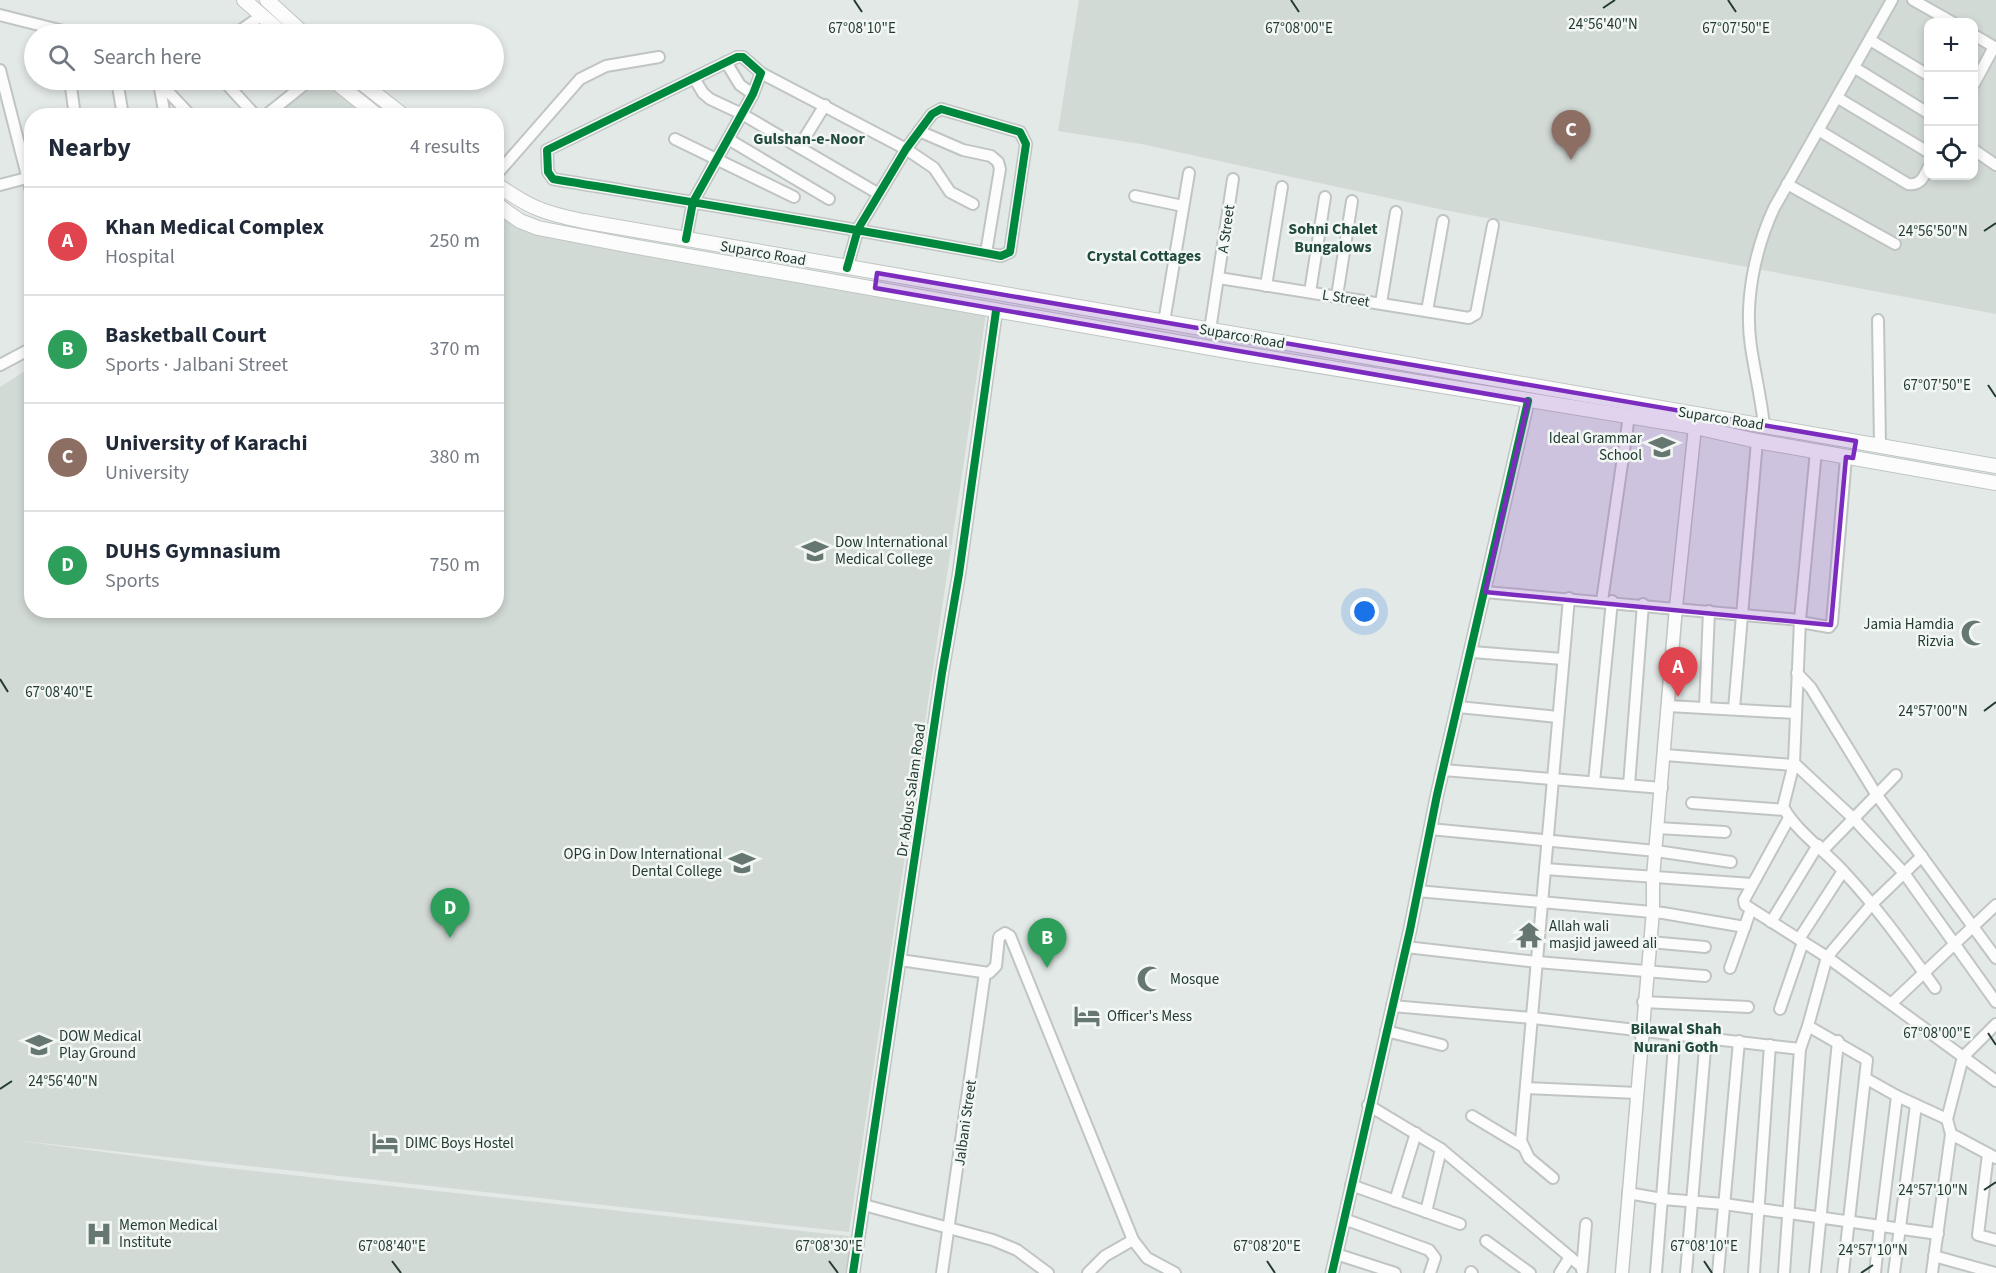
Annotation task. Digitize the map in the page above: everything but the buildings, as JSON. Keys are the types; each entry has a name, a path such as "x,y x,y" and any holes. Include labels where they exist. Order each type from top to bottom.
{"main road":[{"path":"244,0 271,24"},
{"path":"267,0 293,24"},
{"path":"346,90 368,108"},
{"path":"371,90 394,108"},
{"name":"Suparco Road","path":"504,190 527,206 541,212 847,268 1210,330 1677,418 1695,427 1756,441 1996,483"},
{"name":"Suparco Road","path":"504,210 520,221 538,228 996,311 1528,401 1629,416 1764,425 1996,466"},
{"path":"875,288 878,273"},
{"path":"1304,363 1306,348"},
{"path":"1849,458 1856,441"}],"street":[{"path":"1764,425 1750,346 1749,298 1762,235 1787,184 1892,0"},
{"path":"1913,0 1945,18"},
{"path":"0,15 32,24"},
{"path":"249,24 261,16"},
{"path":"1978,37 1995,47 1978,77"},
{"path":"1870,40 1924,72"},
{"path":"504,166 580,79 606,66 659,57"},
{"path":"847,268 858,229 906,150 932,114 941,109 1013,128 1024,138 1026,144 1010,252 1000,256 858,229 553,179 548,172 546,154 549,149 726,62 742,57 761,73 906,150 934,168 950,192 973,204"},
{"path":"726,62 740,85 753,94"},
{"path":"1855,68 1924,110"},
{"path":"0,70 2,87 24,145"},
{"path":"686,239 693,202 753,94 761,73"},
{"path":"694,78 703,93 710,99 742,114 879,194"},
{"path":"71,90 74,108"},
{"path":"119,90 122,108"},
{"path":"161,90 164,108"},
{"path":"167,90 184,108"},
{"path":"232,90 249,108"},
{"path":"275,108 298,90"},
{"path":"1838,98 1924,149"},
{"path":"799,147 825,105"},
{"path":"1818,130 1908,184 1924,178"},
{"path":"919,131 963,150 992,156 998,162 1000,169 986,253"},
{"path":"675,139 794,196"},
{"path":"728,139 829,199"},
{"path":"1978,153 1996,165"},
{"path":"1164,322 1189,174"},
{"path":"0,185 24,179"},
{"name":"A Street","path":"1210,330 1233,179"},
{"path":"1787,184 1895,243"},
{"path":"1266,286 1282,187"},
{"path":"1135,195 1184,206"},
{"path":"1310,292 1325,197"},
{"path":"1337,296 1352,201"},
{"path":"1381,303 1396,212"},
{"path":"1427,310 1443,221"},
{"name":"L Street","path":"1219,278 1473,317 1493,225"},
{"name":"Dr Abdus Salam Road","path":"854,1273 942,673 959,574 996,311"},
{"path":"1878,320 1880,445"},
{"path":"0,365 24,352"},
{"path":"1332,1273 1528,401"},
{"path":"1594,782 1607,601 1629,416"},
{"path":"1622,1273 1676,607 1695,427"},
{"path":"1734,709 1756,441"},
{"path":"1816,451 1800,621 1793,764 1785,793 1787,814 1744,902 1751,909 1827,957 1892,1003 1996,1081"},
{"path":"1485,592 1676,607 1800,621 1829,627 1832,623 1849,458"},
{"path":"1522,1146 1569,598"},
{"path":"1629,785 1643,604"},
{"path":"1705,707 1709,611"},
{"path":"1472,652 1563,659"},
{"path":"1797,673 1810,688 1876,794 1996,958"},
{"path":"1668,706 1796,713"},
{"path":"1458,707 1558,717"},
{"path":"1665,755 1793,764 1853,818 1904,873 1996,1002"},
{"path":"1443,771 1662,788"},
{"path":"1771,922 1820,848 1896,775"},
{"path":"1692,803 1787,814 1872,904 1935,988"},
{"path":"1658,828 1725,832"},
{"path":"1430,829 1656,851 1731,862"},
{"path":"1784,1273 1800,1049 1827,957 1872,904 1923,856"},
{"path":"1545,869 1752,884"},
{"path":"1780,1009 1801,941 1843,871"},
{"path":"1418,891 1653,911 1745,927"},
{"path":"1892,1003 1972,925 1996,905"},
{"path":"1730,968 1751,909"},
{"path":"900,960 985,973 996,966 999,937 1008,934 1017,947 1133,1240 1147,1258 1175,1273"},
{"path":"1650,942 1705,947"},
{"path":"1406,946 1537,962 1705,976"},
{"name":"Jalbani Street","path":"942,1273 985,973"},
{"path":"1644,1002 1748,1007"},
{"path":"1392,1006 1641,1029 1800,1049"},
{"path":"1932,1273 1951,1134 1947,1119 1963,1057 1996,1024"},
{"path":"1808,1026 1868,1060 1843,1273"},
{"path":"1386,1031 1442,1045"},
{"path":"1656,1273 1675,1034"},
{"path":"1686,1273 1706,1037"},
{"path":"1718,1273 1739,1041"},
{"path":"1815,1273 1838,1041"},
{"path":"1754,1273 1770,1045"},
{"path":"1865,1078 1947,1119"},
{"path":"1526,1088 1637,1093"},
{"path":"1875,1273 1897,1096"},
{"path":"1368,1105 1441,1149 1570,1257 1582,1270"},
{"path":"1894,1273 1916,1105"},
{"path":"1472,1116 1522,1146 1529,1158 1552,1178"},
{"path":"1395,1201 1416,1133"},
{"path":"1951,1134 1992,1156 1978,1235 1996,1240"},
{"path":"1426,1212 1441,1149"},
{"path":"1351,1185 1460,1224"},
{"path":"1628,1193 1938,1234"},
{"path":"864,1205 950,1228 1017,1250 1048,1273"},
{"path":"1344,1219 1432,1252 1435,1258 1430,1273"},
{"path":"1582,1270 1586,1224"},
{"path":"1088,1273 1105,1256 1133,1240"},
{"path":"1486,1241 1530,1273"},
{"path":"1336,1254 1395,1273"},
{"path":"1934,1256 1995,1273"},
{"path":"1560,1273 1570,1257"}],"highlighted area":[{"path":"877,273 1856,441 1853,458 1846,457 1831,625 1485,592 1528,401 875,288"}],"shaded area":[{"path":"1079,0 1996,0 1996,314 1439,209 1141,144 1058,131"},
{"path":"300,90 345,90 368,108 276,108"},
{"path":"504,211 521,222 987,307 849,1232 13,1140 209,1166 857,1237 851,1273 0,1273 0,387 24,372 24,618 504,618"}],"cycle path":[{"path":"686,239 693,202 753,94 761,73 743,57 737,57 547,150 548,172 553,179 665,198 721,207 833,226 889,236 1001,256 1010,252 1026,144 1020,132 941,109 932,114 906,149 858,229 847,268"},
{"path":"853,1273 942,673 959,574 996,311"},
{"path":"1332,1273 1410,930 1437,795 1528,401"}],"place":[{"name":"University of Karachi","path":"1571,160"},
{"name":"Ideal Grammar School","path":"1662,447"},
{"name":"Dow International Medical College","path":"815,551"},
{"name":"Jamia Hamdia Rizvia","path":"1974,633"},
{"name":"Khan Medical Complex","path":"1678,697"},
{"name":"OPG in Dow International Dental College","path":"742,863"},
{"name":"Allah wali masjid jaweed ali","path":"1529,935"},
{"name":"DUHS Gymnasium","path":"450,938"},
{"name":"Basketball Court","path":"1047,968"},
{"name":"Mosque","path":"1150,979"},
{"name":"Officer's Mess","path":"1087,1016"},
{"name":"DOW Medical Play Ground","path":"39,1045"},
{"name":"DIMC Boys Hostel","path":"385,1143"},
{"name":"Memon Medical Institute","path":"99,1234"}],"district":[{"name":"Gulshan-e-Noor","path":"809,138"},
{"name":"Sohni Chalet Bungalows","path":"1333,237"},
{"name":"Crystal Cottages","path":"1144,255"},
{"name":"Bilawal Shah Nurani Goth","path":"1676,1037"}]}
